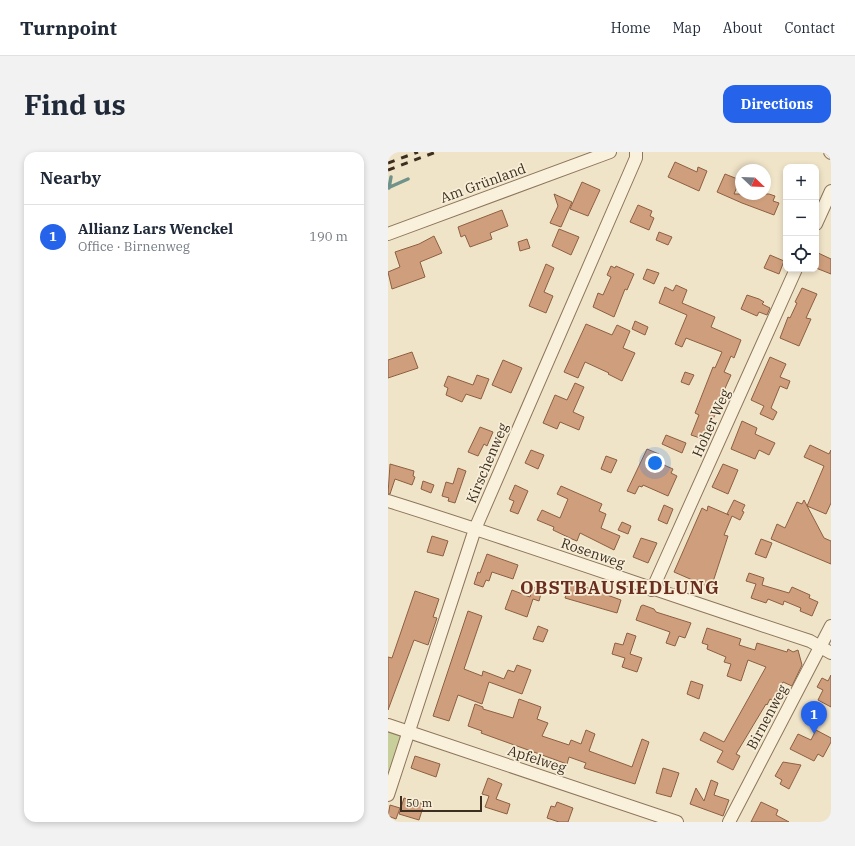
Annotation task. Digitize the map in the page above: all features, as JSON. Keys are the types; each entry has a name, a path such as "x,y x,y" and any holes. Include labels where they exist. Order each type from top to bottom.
{"street":[{"name":"Am Grünland","path":"388,234 610,152"},
{"name":"Kirschenweg","path":"388,795 475,528 636,158 636,152"},
{"path":"819,217 831,191"},
{"name":"Hoher Weg","path":"652,590 795,272"},
{"name":"Rosenweg","path":"388,501 475,528 652,590 810,641 826,650"},
{"name":"Birnenweg","path":"729,822 826,650 831,626"},
{"name":"Apfelweg","path":"388,725 677,822"}],"green space":[{"path":"388,728 402,732 388,777"}],"building":[{"path":"675,162 697,172 698,167 707,171 699,191 668,177"},
{"path":"725,174 735,178 735,200 717,192"},
{"path":"582,182 600,190 588,216 570,209"},
{"path":"554,194 572,202 561,227 550,223 558,206"},
{"path":"771,195 775,196 773,201 779,203 774,215 735,200 771,200"},
{"path":"638,205 652,211 650,216 654,218 649,230 630,222"},
{"path":"502,210 508,226 490,233 492,239 470,247 465,235 461,237 458,227"},
{"path":"559,229 579,237 571,255 552,246"},
{"path":"659,232 672,237 668,245 656,240"},
{"path":"434,236 442,253 420,262 425,277 392,289 388,272 400,267 395,252 419,244"},
{"path":"527,239 530,248 520,251 518,242"},
{"path":"819,253 831,259 831,274 819,269"},
{"path":"770,255 783,261 779,274 764,268"},
{"path":"546,264 554,268 544,292 553,296 546,313 529,306"},
{"path":"611,266 615,268 616,266 634,274 627,290 625,289 614,317 593,307 598,293 603,295 611,277 607,275"},
{"path":"647,269 659,273 654,284 643,279"},
{"path":"676,285 687,290 682,303 715,317 711,327 741,340 734,358 731,356 724,372 731,375 718,404 720,405 703,439 691,435 699,415 695,413 713,367 715,368 722,352 686,338 682,347 675,344 687,315 659,303 665,287 673,291"},
{"path":"802,288 817,294 806,318 811,319 799,346 780,338 788,317 790,318 797,303 795,302"},
{"path":"747,295 759,299 764,302 762,304 770,308 767,315 759,312 757,316 741,309"},
{"path":"635,321 648,327 645,335 632,329"},
{"path":"586,324 612,335 617,325 630,331 623,348 635,353 622,381 585,362 578,378 564,372"},
{"path":"412,352 418,368 388,378 388,360"},
{"path":"770,357 786,364 780,377 790,381 787,389 780,386 771,408 777,412 773,420 760,414 764,406 751,400"},
{"path":"503,360 522,368 511,393 492,385"},
{"path":"685,372 694,375 689,385 681,382"},
{"path":"477,375 489,379 481,399 466,394 462,402 446,395 448,388 444,386 448,376 473,385"},
{"path":"575,383 584,387 573,412 584,417 579,430 560,422 557,429 543,423 555,395 567,400"},
{"path":"742,421 757,428 755,434 775,443 769,455 759,450 755,459 731,449"},
{"path":"480,427 493,432 487,446 484,444 478,456 468,452"},
{"path":"666,435 686,443 682,453 662,444"},
{"path":"810,445 829,454 831,450 831,503 826,514 807,506 824,466 804,457"},
{"path":"647,449 659,454 655,461 673,469 671,473 677,476 668,496 643,485 642,487 639,486 635,494 627,491"},
{"path":"531,450 544,455 538,469 525,463"},
{"path":"606,456 617,460 611,473 601,469"},
{"path":"390,464 414,471 413,476 415,477 412,485 395,479 390,494 388,494"},
{"path":"723,464 738,470 728,494 712,487"},
{"path":"458,468 466,471 455,503 448,501 449,498 442,496 446,482 453,484"},
{"path":"423,481 434,485 431,493 421,489"},
{"path":"515,485 528,491 518,514 510,511 514,501 509,499"},
{"path":"561,486 602,504 599,511 606,514 601,528 620,536 614,550 580,533 577,541 553,530 554,527 537,520 542,510 560,518 568,499 557,494"},
{"path":"734,500 745,505 742,511 744,512 740,520 732,516 724,535 728,536 711,588 674,572 702,508 707,511 708,506 729,515 727,514"},
{"path":"804,500 824,538 831,541 831,564 771,539 777,524 785,528 797,502 802,504"},
{"path":"664,505 673,509 667,524 658,520"},
{"path":"622,522 631,526 628,534 618,530"},
{"path":"432,536 448,541 443,556 427,552"},
{"path":"641,538 657,543 648,563 633,557"},
{"path":"761,539 772,543 766,558 755,554"},
{"path":"487,554 518,565 513,579 492,572 489,581 486,580 483,587 474,584"},
{"path":"749,573 764,578 762,585 789,593 792,587 810,595 809,598 818,602 812,616 800,611 801,608 784,601 783,605 768,599 766,603 751,598 756,584 746,581"},
{"path":"571,582 621,600 617,613 565,598"},
{"path":"533,587 542,590 539,601 533,599 527,617 505,609 512,590 530,597"},
{"path":"415,591 439,599 433,617 437,618 428,645 414,640 388,710 388,657 392,658"},
{"path":"643,605 654,609 656,612 691,623 685,638 679,636 675,646 666,643 670,632 636,620 641,606"},
{"path":"468,611 482,616 464,669 482,676 483,671 504,679 508,670 514,672 517,665 531,670 522,694 489,682 482,704 458,695 449,721 433,716"},
{"path":"538,626 548,630 543,642 533,639"},
{"path":"707,628 741,639 739,645 755,650 757,643 787,652 788,649 793,652 798,650 802,665 792,686 783,682 773,701 770,699 767,705 766,704 736,754 740,756 733,770 717,762 723,751 700,740 704,732 724,742 766,667 748,660 741,681 727,676 731,664 724,662 726,657 707,649 708,645 702,643"},
{"path":"627,633 636,636 630,654 642,658 637,672 622,667 625,658 612,654 615,643 623,645"},
{"path":"831,675 831,707 818,700 823,690 817,687 822,678 828,681"},
{"path":"691,681 703,685 699,699 687,694"},
{"path":"519,699 541,707 537,719 548,723 542,736 569,745 571,740 581,744 586,730 595,734 589,751 632,767 642,739 649,742 635,784 584,768 586,763 569,757 567,764 481,733 482,731 468,726 475,704 483,707 483,709 513,718"},
{"path":"816,730 831,738 831,742 823,757 818,754 814,761 790,749 798,734 811,740"},
{"path":"415,756 440,764 436,777 411,768"},
{"path":"783,762 801,765 789,789 780,784 782,780 775,776"},
{"path":"663,768 679,773 671,797 656,793"},
{"path":"488,778 502,784 496,799 510,804 507,814 485,807 489,796 482,794"},
{"path":"711,780 718,783 714,795 729,800 723,816 690,804 696,788 704,801"},
{"path":"404,798 424,804 419,820 399,814"},
{"path":"557,802 573,808 568,822 559,822 547,818 551,806 555,807"},
{"path":"761,802 778,810 776,815 789,822 751,822"},
{"path":"390,805 400,808 396,819 388,816"}],"waterway":[{"path":"389,188 391,177"},
{"path":"390,187 408,179"}],"railway":[{"path":"388,163 418,152"},
{"path":"388,170 436,152"}],"place":[{"name":"Allianz Lars Wenckel","path":"814,734"}],"district":[{"name":"OBSTBAUSIEDLUNG","path":"620,588"}]}
